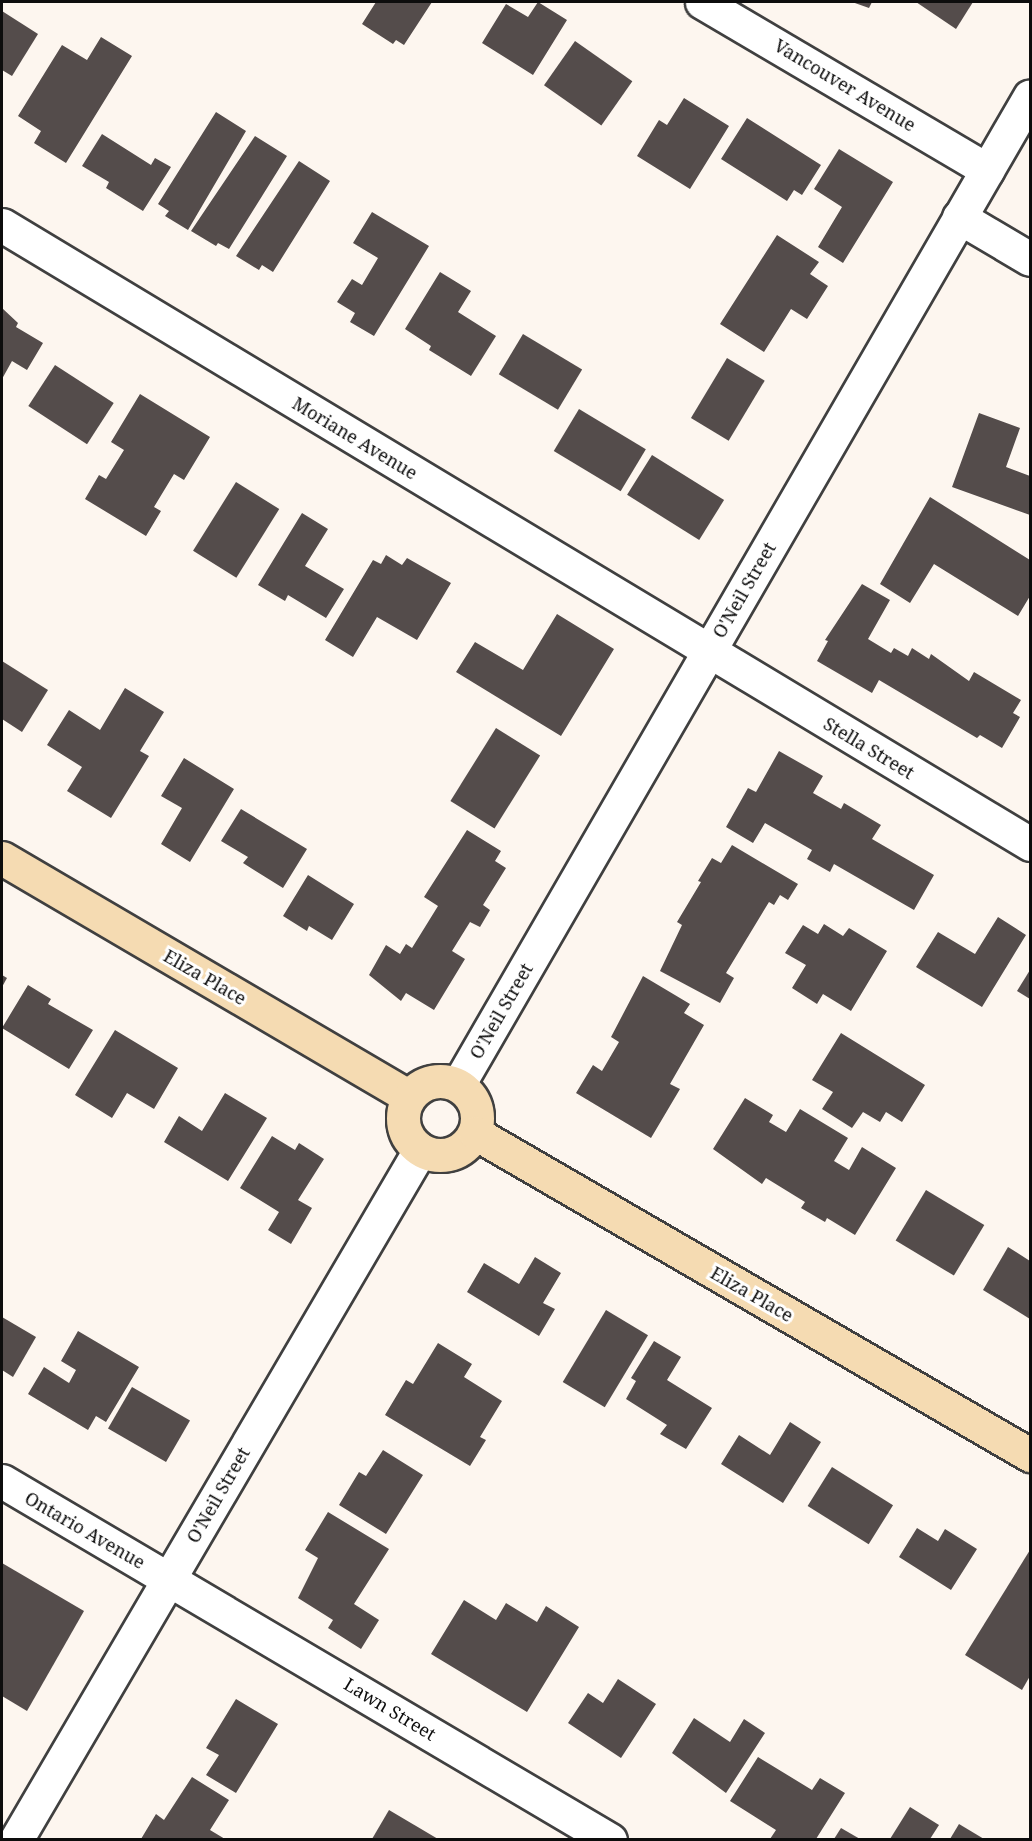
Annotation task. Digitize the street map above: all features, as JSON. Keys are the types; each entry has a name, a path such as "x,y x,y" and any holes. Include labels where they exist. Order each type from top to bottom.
{"street":[{"name":"Vancouver Avenue","path":"702,2 987,170"},
{"name":"O'Neil Street","path":"458,1085 1030,96"},
{"path":"959,217 1030,260"},
{"name":"Moriane Avenue","path":"2,225 708,652"},
{"name":"Stella Street","path":"708,652 1030,844"},
{"name":"Eliza Place","path":"2,858 408,1096"},
{"path":"434,1081 458,1085 475,1104 475,1133 459,1150 447,1155 420,1150 404,1130 402,1117 408,1096 434,1081"},
{"name":"Eliza Place","path":"475,1133 1030,1455"},
{"name":"O'Neil Street","path":"16,1839 420,1150"},
{"name":"Ontario Avenue","path":"2,1481 169,1579"},
{"name":"Lawn Street","path":"169,1579 610,1839"}],"building":[{"path":"376,2 432,2 404,45 396,40 393,44 362,24"},
{"path":"538,2 567,20 533,75 482,43 506,4 528,17"},
{"path":"852,2 872,2 869,8"},
{"path":"916,2 973,2 956,29"},
{"path":"2,11 38,34 12,76 2,70"},
{"path":"101,37 132,56 66,163 34,143 41,131 18,116 62,45 87,60"},
{"path":"575,41 632,81 601,125 544,85"},
{"path":"684,98 729,126 690,189 637,156 659,120 667,125"},
{"path":"216,112 246,131 188,230 165,216 169,211 158,204"},
{"path":"747,118 821,165 802,195 794,190 787,201 721,159"},
{"path":"102,134 151,165 155,158 171,167 143,211 106,188 109,182 82,166"},
{"path":"255,136 287,156 229,249 218,243 216,246 191,231"},
{"path":"839,149 893,182 843,263 818,247 842,207 814,189"},
{"path":"299,161 330,181 273,272 262,265 259,270 236,256"},
{"path":"372,212 429,246 374,336 350,322 355,313 337,302 352,279 362,285 378,258 353,243"},
{"path":"777,235 819,262 810,274 828,286 807,319 791,309 764,352 720,324"},
{"path":"440,272 471,291 458,312 496,336 471,376 429,350 431,346 405,329"},
{"path":"2,308 18,323 16,327 43,343 27,370 12,361 2,379"},
{"path":"523,334 582,370 558,410 499,374"},
{"path":"727,358 765,381 729,441 691,418"},
{"path":"55,365 114,403 87,444 28,406"},
{"path":"140,394 210,437 184,480 174,474 154,507 161,511 146,536 85,499 99,475 106,479 124,450 111,442"},
{"path":"579,409 646,449 621,491 554,451"},
{"path":"979,413 1020,428 1006,467 1030,476 1030,515 952,487"},
{"path":"652,455 724,500 699,540 627,495"},
{"path":"236,482 279,509 236,578 193,551"},
{"path":"930,497 1030,560 1030,596 1018,616 934,564 910,603 880,584"},
{"path":"302,513 328,529 305,566 344,589 326,618 288,595 285,601 258,585"},
{"path":"386,555 402,565 407,558 451,583 417,640 377,617 353,657 325,640 373,560 381,564"},
{"path":"862,584 890,600 868,639 891,653 894,648 908,656 912,648 929,659 931,654 969,681 974,672 1021,700 1013,713 1020,717 1002,748 980,735 977,738 879,680 872,693 817,661 828,641 825,640"},
{"path":"557,614 614,649 561,736 456,672 475,642 523,670"},
{"path":"2,661 48,690 22,732 2,719"},
{"path":"125,688 164,712 140,751 149,756 111,818 67,791 82,767 47,745 69,710 100,730"},
{"path":"496,728 540,756 495,828 450,801"},
{"path":"779,751 823,776 813,793 841,809 844,803 881,825 872,839 934,875 914,910 834,864 830,872 807,859 812,850 765,823 753,843 726,827 748,788 756,792"},
{"path":"184,758 234,789 190,862 161,844 182,808 161,796"},
{"path":"241,809 307,849 283,888 243,863 248,857 221,841"},
{"path":"467,830 501,851 495,861 506,868 483,905 490,910 480,927 470,922 452,951 465,959 434,1010 406,993 401,1001 369,975 386,945 400,954 406,944 412,948 438,906 424,897"},
{"path":"732,845 798,884 788,900 780,895 774,905 769,902 726,973 734,978 720,1003 660,971 682,925 677,922 701,882 698,881 712,858 721,863"},
{"path":"308,875 354,904 332,940 309,926 307,931 283,916"},
{"path":"998,917 1026,935 982,1007 916,967 938,932 975,954"},
{"path":"824,924 843,936 849,928 887,951 851,1011 823,994 817,1004 792,988 806,965 785,953 803,925 818,934"},
{"path":"1030,970 1030,999 1017,991"},
{"path":"2,975 7,978 2,987"},
{"path":"643,976 690,1004 684,1013 704,1025 670,1084 680,1089 651,1138 576,1093 593,1065 602,1071 619,1042 611,1037"},
{"path":"28,985 51,999 48,1004 93,1030 69,1069 2,1028"},
{"path":"115,1030 178,1068 154,1109 127,1093 112,1118 75,1095"},
{"path":"841,1033 925,1085 902,1122 886,1112 880,1122 863,1112 852,1128 822,1109 833,1092 812,1080"},
{"path":"225,1093 267,1118 228,1181 164,1142 179,1116 202,1131"},
{"path":"745,1098 773,1115 769,1122 786,1132 800,1109 848,1138 834,1161 849,1170 862,1147 896,1168 855,1235 827,1218 825,1222 801,1208 805,1202 766,1178 762,1184 713,1149"},
{"path":"272,1136 295,1150 299,1143 324,1159 298,1200 312,1208 291,1244 268,1230 279,1212 240,1188"},
{"path":"926,1190 984,1225 954,1276 896,1241"},
{"path":"1008,1247 1030,1261 1030,1319 983,1290"},
{"path":"535,1257 561,1273 543,1303 555,1309 539,1336 467,1292 484,1263 519,1284"},
{"path":"606,1310 648,1335 605,1407 563,1382"},
{"path":"2,1317 36,1337 13,1377 2,1370"},
{"path":"78,1331 139,1367 106,1422 96,1416 88,1430 28,1394 44,1367 69,1383 76,1370 61,1361"},
{"path":"654,1341 681,1357 667,1380 712,1408 686,1449 660,1434 667,1425 626,1399 636,1381 631,1378"},
{"path":"438,1343 472,1364 464,1377 502,1401 480,1437 486,1440 470,1466 385,1415 406,1380 413,1384"},
{"path":"132,1387 190,1420 166,1462 108,1429"},
{"path":"790,1422 821,1442 783,1503 721,1464 739,1435 770,1455"},
{"path":"383,1450 423,1475 386,1534 339,1505 359,1472 366,1476"},
{"path":"832,1467 893,1505 869,1544 808,1506"},
{"path":"328,1512 389,1549 354,1604 379,1620 361,1649 328,1628 333,1620 298,1598 318,1558 305,1550"},
{"path":"917,1528 938,1541 945,1529 977,1549 951,1590 899,1557"},
{"path":"1030,1550 1030,1676 1022,1690 965,1655"},
{"path":"2,1563 84,1611 27,1711 2,1696"},
{"path":"464,1600 496,1620 506,1603 537,1622 546,1606 579,1627 527,1712 431,1654"},
{"path":"618,1679 656,1704 621,1758 568,1723 588,1693 603,1703"},
{"path":"236,1699 278,1724 236,1793 206,1775 219,1755 206,1748"},
{"path":"694,1718 730,1742 744,1719 765,1733 726,1793 672,1753"},
{"path":"758,1757 812,1790 820,1778 845,1793 816,1839 770,1839 776,1830 730,1801"},
{"path":"192,1777 229,1800 210,1830 225,1839 141,1839 156,1814 164,1820"},
{"path":"910,1807 939,1825 930,1839 890,1839"},
{"path":"389,1810 438,1839 372,1839"},
{"path":"959,1824 984,1839 950,1839"},
{"path":"841,1828 860,1839 834,1839"}]}
